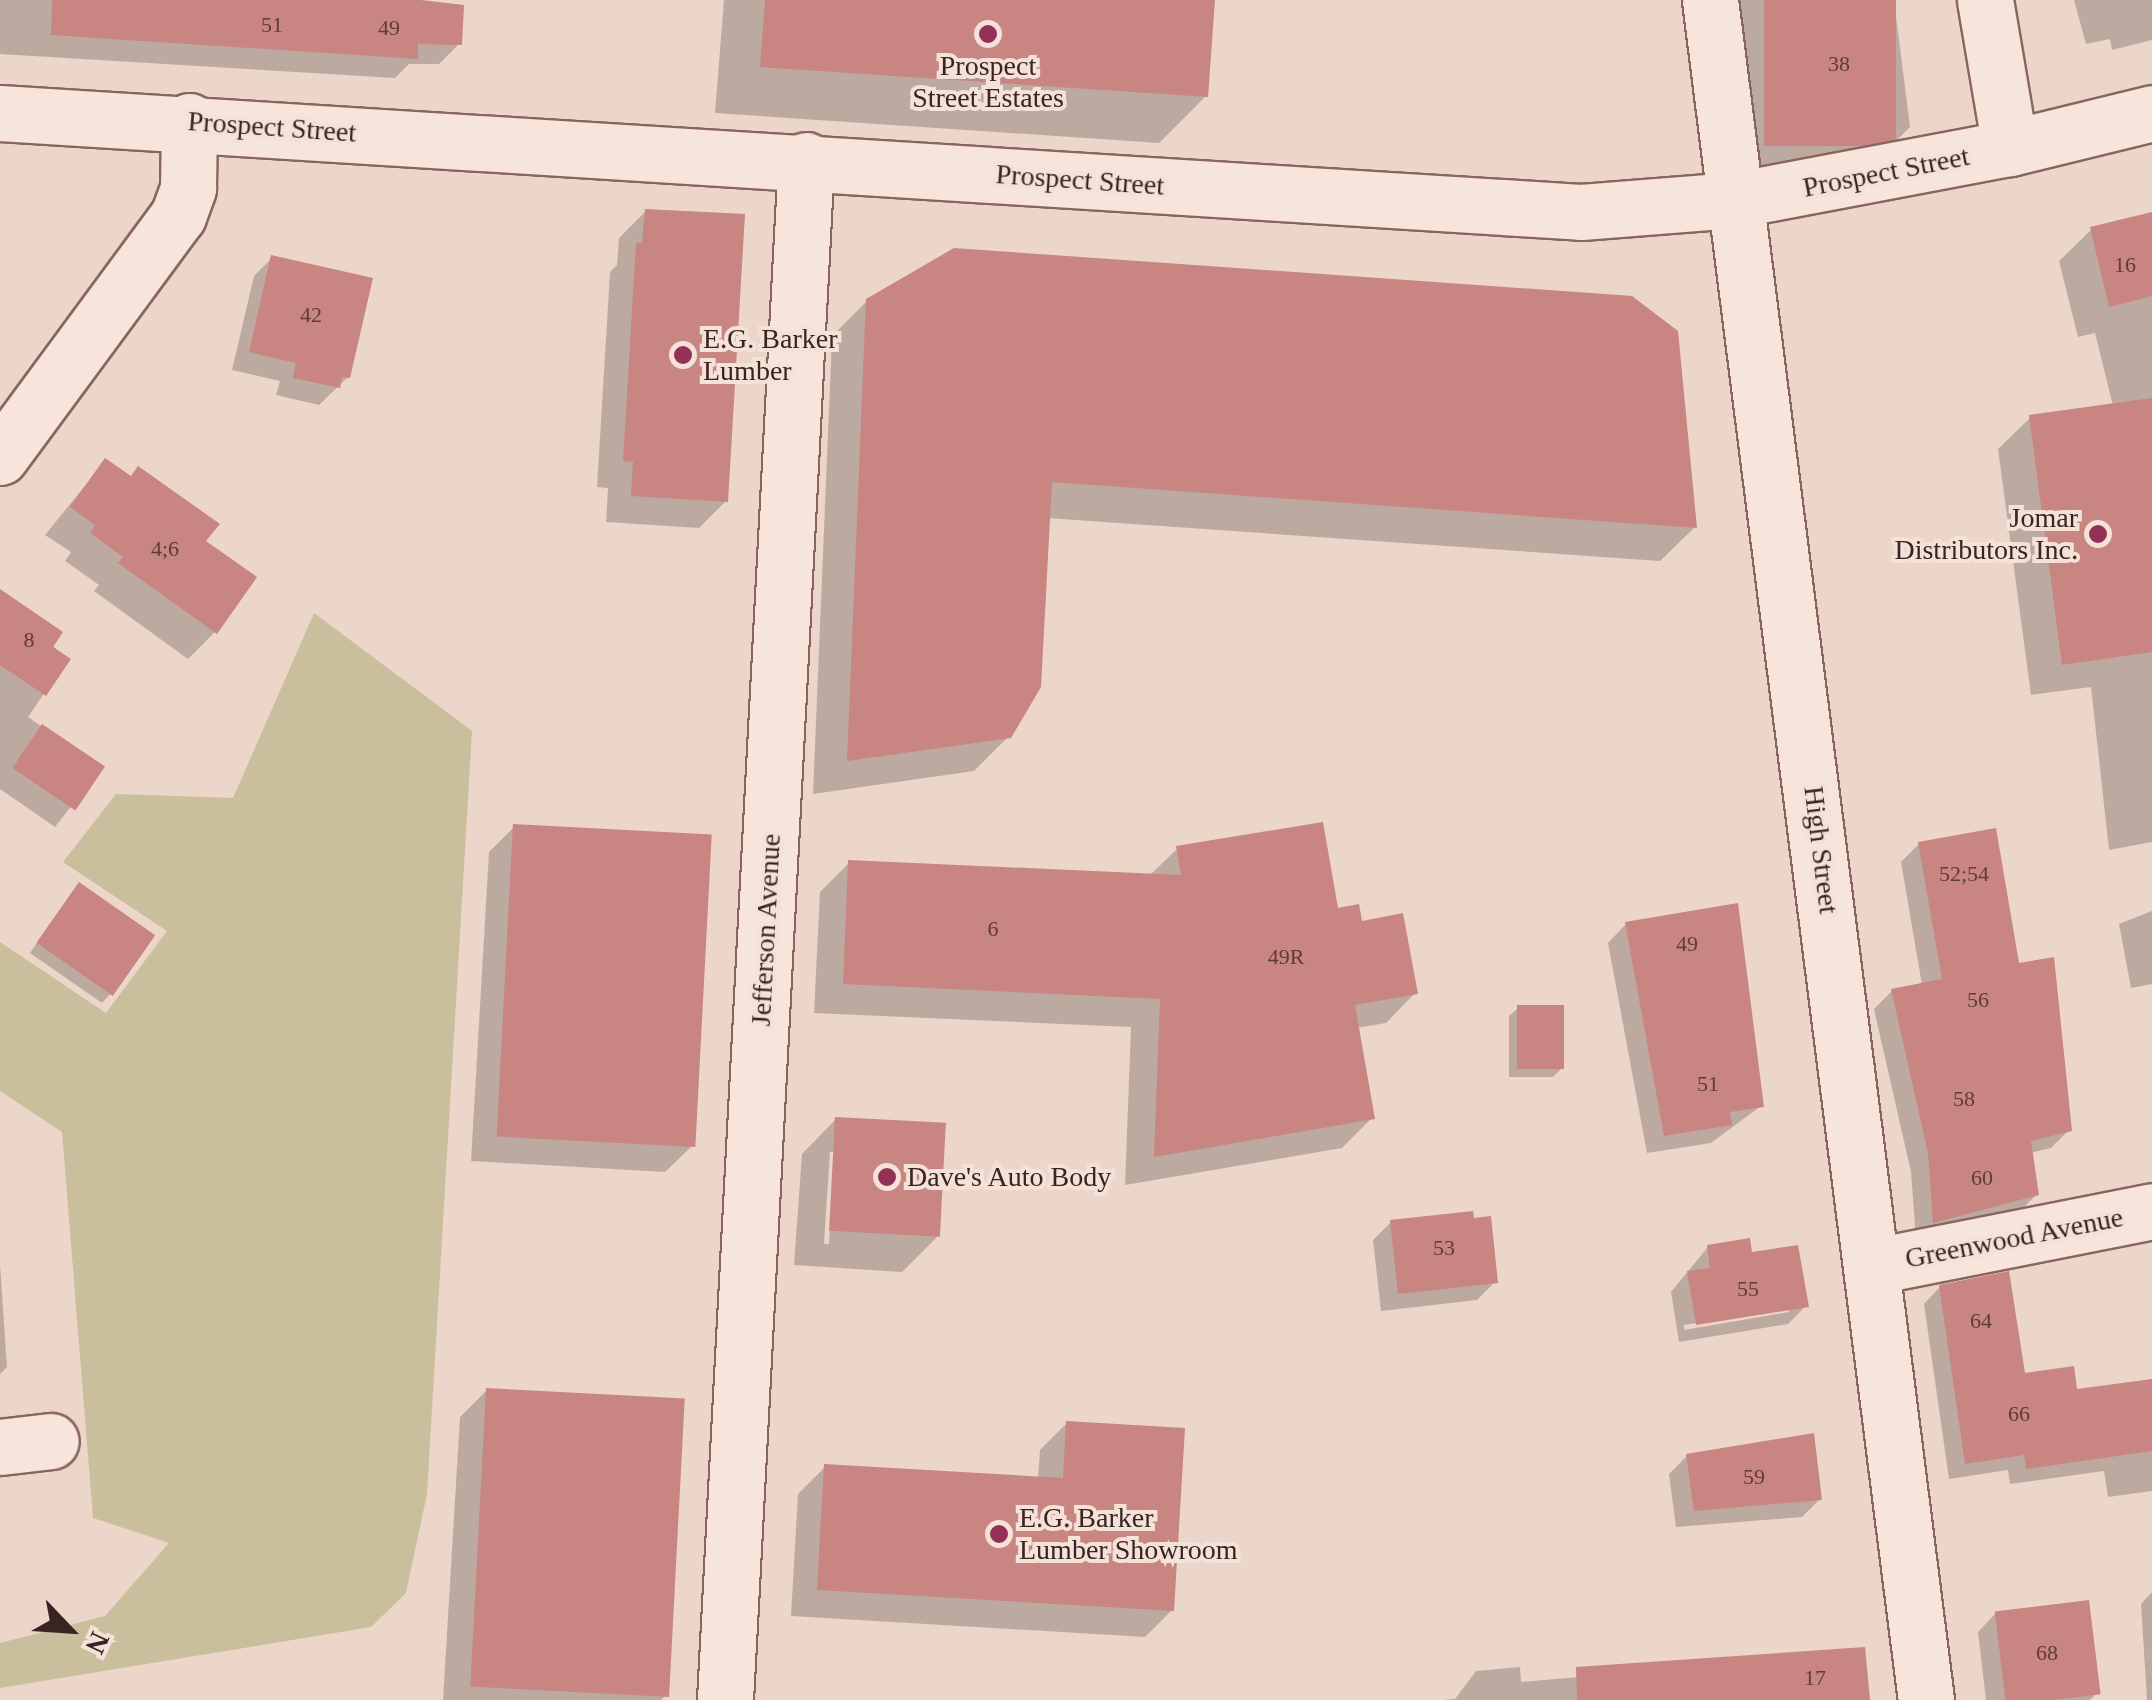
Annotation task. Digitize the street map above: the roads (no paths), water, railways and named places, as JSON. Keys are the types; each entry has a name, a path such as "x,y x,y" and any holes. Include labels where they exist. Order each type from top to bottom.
{"street":[{"name":"High Street","path":"1710,0 1876,1266 1926,1700"},
{"path":"1985,0 2010,148"},
{"name":"Prospect Street","path":"0,112 1582,212 1734,200 2010,148 2152,113"},
{"path":"0,457 178,216 188,188 189,121"},
{"name":"Jefferson Avenue","path":"726,1700 806,160"},
{"name":"Greenwood Avenue","path":"1876,1266 2152,1211"}],"place":[{"name":"Prospect Street Estates","path":"988,34"},
{"name":"E.G. Barker Lumber","path":"683,355"},
{"name":"Jomar Distributors Inc.","path":"2098,534"},
{"name":"Dave's Auto Body","path":"887,1177"},
{"name":"E.G. Barker Lumber Showroom","path":"999,1534"}]}
